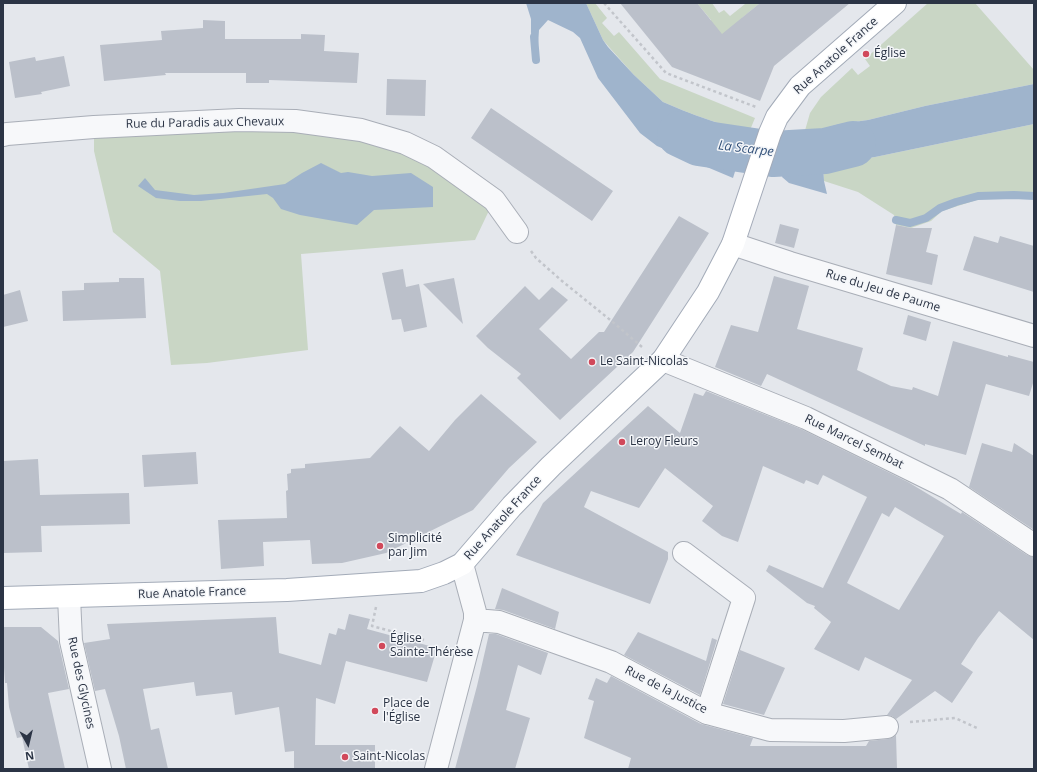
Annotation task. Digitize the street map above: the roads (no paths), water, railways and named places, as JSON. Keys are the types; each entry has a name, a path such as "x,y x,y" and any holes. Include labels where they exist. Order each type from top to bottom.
{"main road":[{"name":"Rue Anatole France","path":"3,598 287,590 421,581 444,573 462,564 512,506 546,471 663,360 708,292 733,244 773,125 800,86 895,3"}],"street":[{"name":"Rue du Paradis aux Chevaux","path":"3,135 86,127 239,120 295,121 360,130 405,143 434,157 494,200 517,232"},
{"name":"Rue du Jeu de Paume","path":"733,244 790,263 1034,336"},
{"name":"Rue Marcel Sembat","path":"663,360 806,418 950,489 1034,545"},
{"path":"684,553 744,598 707,713"},
{"path":"436,769 475,620 475,612 462,564"},
{"name":"Rue des Glycines","path":"69,597 71,641 100,769"},
{"name":"Rue de la Justice","path":"475,620 499,622 611,662 707,713 770,730 844,731 887,727"}],"water":[{"path":"526,3 586,3 603,40 608,47 634,75 663,102 735,129 750,130 733,178 657,146 640,133 598,78 580,38 573,32 548,20 539,30 538,46 532,46 531,19"},
{"path":"1034,84 1034,124 875,157 823,165 827,194 789,183 782,177 796,135 839,124 868,120 925,106"},
{"path":"321,163 341,173 348,172 372,176 411,173 433,187 433,207 374,210 357,225 300,215 281,209 273,198 267,194 201,201 180,201 156,198 138,186 145,178 155,190 194,195 223,193 285,184"}],"waterway":[{"path":"534,37 536,60"},
{"name":"La Scarpe","path":"680,134 699,143 773,154 825,151 853,144"},
{"path":"896,220 910,223 926,218 940,208 978,196 1034,196"}],"place":[{"name":"Église","path":"866,54"},
{"name":"Le Saint-Nicolas","path":"592,362"},
{"name":"Leroy Fleurs","path":"622,442"},
{"name":"Simplicité par Jim","path":"380,546"},
{"name":"Église Sainte-Thérèse","path":"382,646"},
{"name":"Place de l'Église","path":"375,711"},
{"name":"Saint-Nicolas","path":"345,757"}]}
